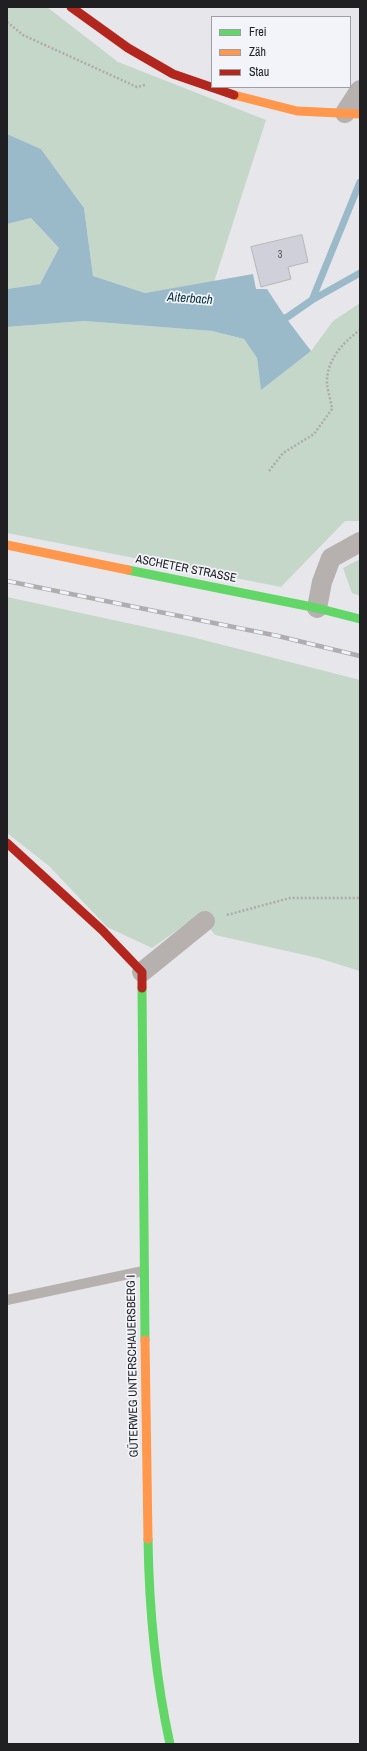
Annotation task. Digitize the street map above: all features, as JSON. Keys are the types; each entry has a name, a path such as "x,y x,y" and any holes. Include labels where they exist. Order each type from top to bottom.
{"street":[{"path":"71,7 128,48 173,74 211,87"},
{"path":"214,88 246,99 297,111 353,113 360,90"},
{"path":"317,608 322,582 331,558 360,542"},
{"name":"ASCHETER STRASSE","path":"7,545 317,608 360,619"},
{"path":"7,843 102,930 142,979 205,921"},
{"name":"GÜTERWEG UNTERSCHAUERSBERG I","path":"142,979 143,1271 151,1635 163,1719 170,1744"}],"lane":[{"path":"7,1300 143,1271"}],"path":[{"path":"7,22 23,35 137,87 158,83 173,74"},
{"path":"269,471 283,452 314,434 332,409 327,383 332,358 349,338 360,330"},
{"path":"205,921 290,898 360,898"}],"green space":[{"path":"7,7 47,7 118,62 266,120 214,282 145,293 93,276 84,208 41,149 7,134"},
{"path":"31,218 59,248 40,284 7,289 7,224"},
{"path":"360,303 360,521 345,521 281,587 7,533 7,327 84,321 212,331 244,339 257,358 261,389 311,351 333,321"},
{"path":"360,559 360,596 352,593 343,568"},
{"path":"7,597 192,637 360,680 360,971 318,958 215,935 199,915 152,948 107,927 49,866 7,833"}],"water":[{"path":"7,134 41,149 84,208 93,276 145,293 253,274 256,289 267,289 286,318 311,351 261,390 257,358 244,339 212,331 84,321 7,327 7,289 40,284 59,248 31,218 7,224"}],"building":[{"path":"302,235 308,262 288,267 291,279 261,287 251,247"}],"waterway":[{"path":"312,300 360,182"},
{"name":"Aiterbach","path":"277,317 286,318 312,300 360,273"}],"railway":[{"path":"7,581 278,636 360,656"}],"traffic: fast":[{"path":"128,570 317,608 360,619"},
{"path":"142,988 145,1340"},
{"path":"148,1539 151,1616 160,1693 170,1744"}],"traffic: slow":[{"path":"234,95 297,111 360,114"},
{"path":"7,545 128,570"},
{"path":"145,1340 148,1539"}],"traffic: jam":[{"path":"71,7 128,48 173,74 211,87"},
{"path":"214,88 234,95"},
{"path":"7,843 102,930 142,972 142,988"}]}
